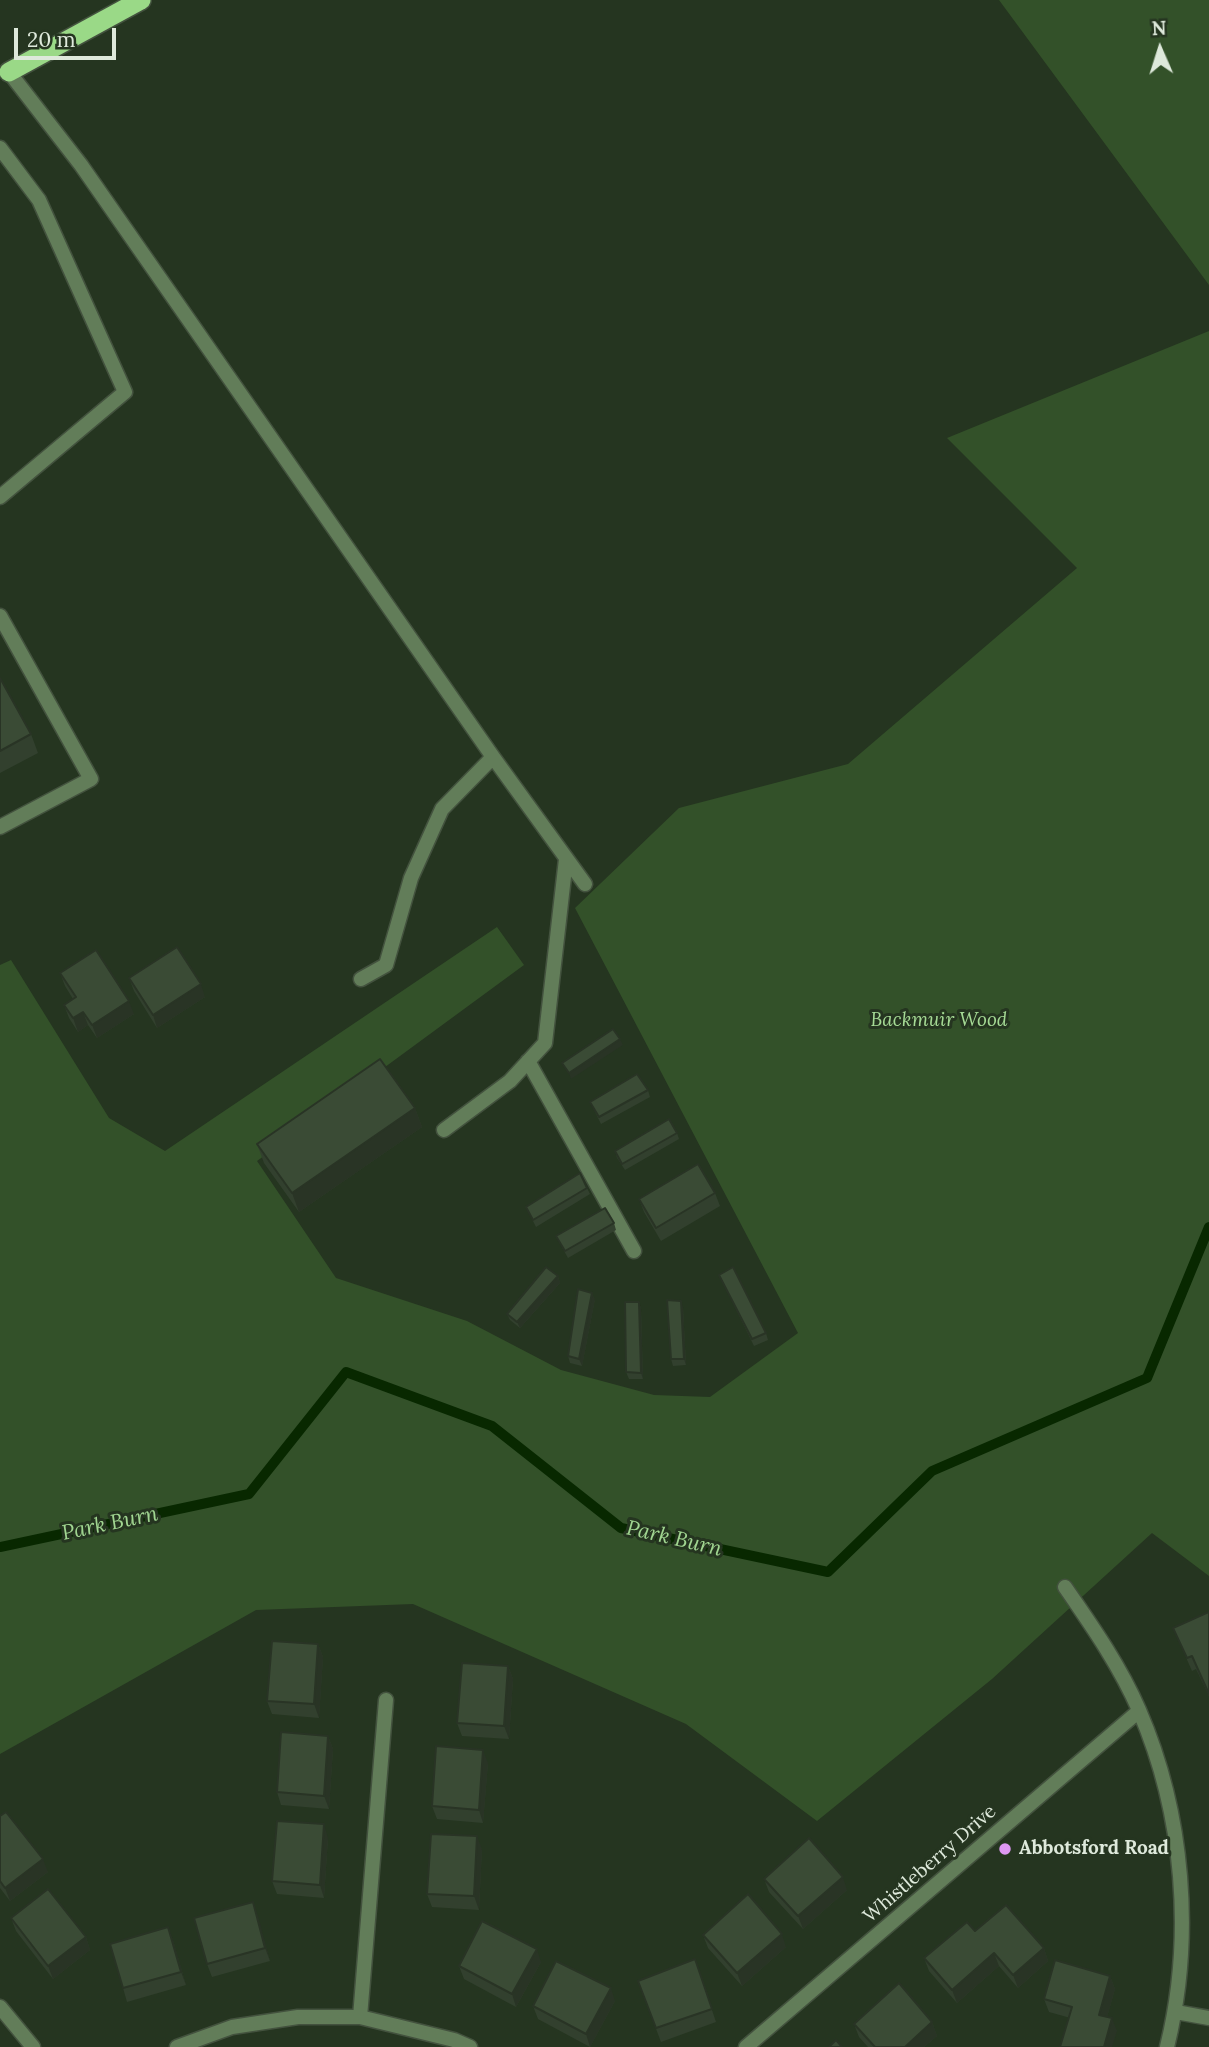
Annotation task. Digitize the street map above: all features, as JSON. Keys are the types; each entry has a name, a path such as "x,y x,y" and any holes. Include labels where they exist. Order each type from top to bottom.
{"highway":[{"path":"9,72 141,0"}],"street":[{"path":"9,72 81,165 493,757 585,884"},
{"path":"0,148 39,200 125,392 0,497"},
{"path":"0,615 91,779 0,827"},
{"path":"361,979 386,965 411,878 442,809 493,757"},
{"path":"444,1130 510,1081 544,1043 566,859"},
{"path":"528,1061 634,1251"},
{"path":"1065,1587 1107,1648 1139,1711 1169,1797 1181,1887 1176,2012 1167,2047"},
{"path":"360,2017 386,1700"},
{"name":"Whistleberry Drive","path":"746,2047 1139,1711"},
{"path":"0,2007 33,2047"},
{"path":"1176,2012 1209,2018"},
{"path":"177,2047 232,2027 298,2017 360,2017 454,2040 470,2047"}],"green space":[{"path":"999,0 1209,0 1209,285"},
{"name":"Backmuir Wood","path":"1209,331 1209,1576 1152,1533 992,1679 817,1821 686,1724 413,1604 256,1610 0,1754 0,965 11,960 109,1118 165,1151 497,927 524,965 257,1161 336,1278 467,1321 561,1370 654,1395 710,1397 798,1333 575,908 679,808 848,764 1077,568 947,438"}],"building":[{"path":"0,678 31,734 0,751"},
{"path":"177,947 201,984 153,1015 129,978"},
{"path":"96,950 129,1001 92,1025 83,1012 73,1018 64,1005 76,997 60,973"},
{"path":"613,1029 620,1039 569,1073 562,1063"},
{"path":"380,1059 415,1108 292,1193 257,1144"},
{"path":"637,1074 648,1090 599,1117 590,1102"},
{"path":"669,1119 677,1133 622,1164 615,1151"},
{"path":"698,1164 715,1193 656,1228 639,1199"},
{"path":"580,1173 587,1188 533,1220 526,1207"},
{"path":"605,1208 614,1223 565,1251 556,1236"},
{"path":"546,1267 558,1276 517,1322 507,1314"},
{"path":"733,1267 766,1333 752,1339 719,1275"},
{"path":"578,1289 592,1293 579,1359 568,1356"},
{"path":"667,1300 681,1301 684,1359 671,1359"},
{"path":"625,1302 639,1302 641,1373 626,1372"},
{"path":"1209,1612 1209,1694 1192,1656 1187,1658 1173,1628"},
{"path":"272,1641 318,1644 314,1704 267,1701"},
{"path":"462,1663 508,1666 504,1726 457,1723"},
{"path":"281,1732 328,1736 324,1796 277,1792"},
{"path":"436,1746 483,1750 479,1810 432,1806"},
{"path":"6,1812 43,1859 5,1888 0,1881 0,1816"},
{"path":"277,1821 324,1824 320,1885 272,1881"},
{"path":"431,1834 477,1836 474,1896 427,1894"},
{"path":"809,1838 843,1877 798,1916 764,1879"},
{"path":"48,1889 86,1937 48,1966 11,1918"},
{"path":"748,1894 782,1934 737,1973 703,1935"},
{"path":"253,1902 265,1948 207,1964 194,1918"},
{"path":"1006,1905 1044,1948 1013,1975 994,1953 952,1990 924,1958 967,1922 975,1931"},
{"path":"482,1921 537,1949 512,1994 459,1966"},
{"path":"168,1927 181,1972 123,1988 110,1944"},
{"path":"695,1959 712,2009 656,2028 638,1981"},
{"path":"1055,1960 1110,1976 1099,2015 1112,2018 1104,2047 1060,2047 1072,2007 1044,1999"},
{"path":"556,1961 611,1988 586,2034 533,2006"},
{"path":"899,1983 932,2022 905,2047 875,2047 854,2024"},
{"path":"836,2040 842,2047 829,2047"}],"waterway":[{"name":"Park Burn","path":"0,1547 249,1494 346,1372 492,1426 621,1528 828,1572 932,1471 1147,1378 1209,1227"}],"place":[{"name":"Abbotsford Road","path":"1005,1849"}]}
